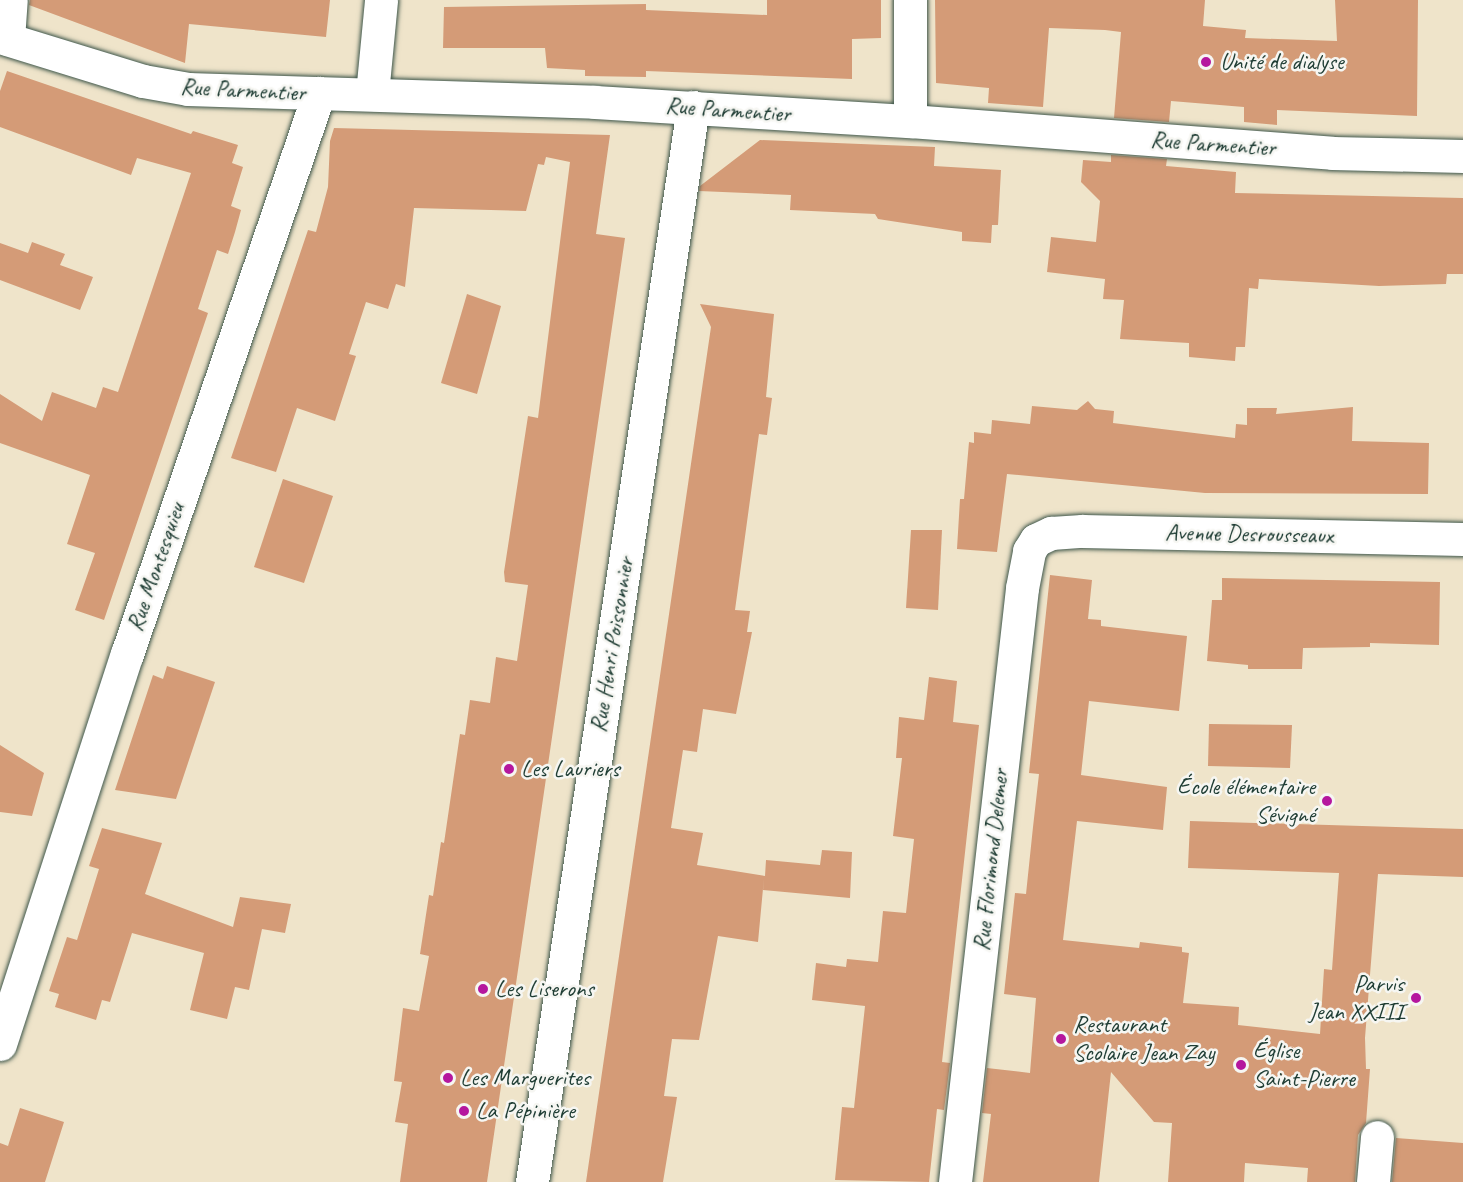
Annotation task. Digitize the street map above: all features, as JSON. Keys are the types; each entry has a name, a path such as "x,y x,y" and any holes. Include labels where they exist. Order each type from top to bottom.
{"street":[{"path":"4,38 11,0"},
{"path":"372,94 381,0"},
{"path":"910,0 910,121"},
{"name":"Rue Parmentier","path":"4,38 166,86 693,108 910,121 1332,153 1463,156"},
{"name":"Rue Montesquieu","path":"0,1044 127,654 319,93"},
{"name":"Rue Henri Poissonnier","path":"532,1182 693,108"},
{"name":"Avenue Desrousseaux","path":"1036,540 1051,533 1082,531 1463,539"},
{"name":"Rue Florimond Delemer","path":"955,1182 1023,580 1029,551 1036,540"},
{"path":"1373,1182 1377,1137"}],"building":[{"path":"30,0 330,0 326,37 189,24 185,63 29,5"},
{"path":"767,0 881,0 881,38 852,39 852,79 646,71 646,77 585,76 585,70 547,68 545,48 443,48 444,7 646,4 646,10 767,15"},
{"path":"935,0 1205,0 1203,26 1246,30 1245,38 1337,41 1335,0 1418,0 1417,116 1277,110 1277,125 1244,122 1244,107 1171,101 1169,122 1114,118 1121,32 1049,28 1043,107 988,103 989,88 936,83"},
{"path":"7,71 191,134 193,131 238,145 232,163 243,167 231,206 241,210 235,232 228,254 217,250 198,309 208,313 104,620 75,610 95,553 67,544 90,475 0,443 0,394 42,421 52,392 96,408 103,387 118,392 191,173 137,158 131,175 0,127 0,91"},
{"path":"334,128 610,135 596,234 625,238 487,1182 400,1182 408,1124 395,1122 402,1082 394,1081 403,1008 419,1011 429,956 420,954 429,895 433,896 441,842 444,843 460,734 465,735 470,700 490,703 496,657 517,661 528,585 505,582 504,572 528,416 538,418 570,162 546,157 544,165 538,164 526,211 414,208 405,287 396,284 388,309 366,302 349,354 356,356 335,421 297,408 276,472 231,458 308,230 316,232 328,187 330,141"},
{"path":"760,140 935,147 934,166 1001,170 998,225 992,225 991,243 962,241 962,232 878,219 875,214 790,210 791,195 699,191 700,186"},
{"path":"1111,155 1167,159 1166,166 1236,172 1235,193 1463,198 1463,274 1447,274 1446,284 1379,286 1259,279 1258,289 1249,288 1245,347 1236,347 1235,361 1189,357 1189,343 1120,339 1124,300 1103,299 1105,279 1047,272 1051,237 1096,242 1100,201 1081,182 1083,160 1111,162"},
{"path":"32,242 65,254 60,265 93,277 80,310 0,280 0,243 28,253"},
{"path":"467,294 501,306 477,394 441,383"},
{"path":"700,304 774,314 766,397 772,398 767,435 759,434 735,610 750,611 747,632 752,632 736,714 703,709 697,752 683,750 671,828 703,833 697,865 765,876 766,860 820,865 822,850 852,852 850,898 763,890 764,878 758,942 718,936 699,1040 672,1039 664,1096 677,1097 663,1182 586,1182 711,327"},
{"path":"1088,401 1095,409 1114,411 1113,423 1235,438 1236,424 1247,425 1247,408 1277,408 1276,414 1353,407 1352,441 1429,443 1428,494 1205,493 1007,474 997,552 957,549 960,499 964,499 969,442 974,443 974,432 991,434 992,420 1030,424 1032,406 1077,410"},
{"path":"283,479 333,496 304,583 254,567"},
{"path":"911,530 942,530 938,610 906,608"},
{"path":"1050,575 1092,580 1088,619 1101,620 1101,626 1187,636 1179,711 1089,701 1081,775 1167,787 1163,830 1077,821 1063,940 1139,948 1140,942 1182,947 1182,952 1189,953 1183,1003 1239,1007 1238,1025 1320,1034 1324,969 1332,970 1339,873 1188,868 1190,821 1463,829 1463,877 1378,874 1365,1038 1366,1069 1370,1069 1366,1123 1358,1135 1355,1182 1307,1182 1308,1168 1245,1163 1244,1182 1168,1182 1172,1123 1154,1122 1111,1072 1099,1182 983,1182 991,1114 982,1113 987,1068 1030,1073 1036,998 1004,994 1015,893 1026,894 1039,774 1029,773"},
{"path":"1222,578 1440,582 1439,645 1370,643 1370,647 1303,648 1302,669 1248,669 1248,665 1207,661 1212,600 1222,600"},
{"path":"167,666 215,682 176,799 115,790 153,675 163,679"},
{"path":"929,677 957,681 953,722 979,725 942,1062 950,1063 944,1110 937,1109 929,1182 835,1180 842,1107 854,1108 865,1006 812,1000 816,963 846,967 847,959 878,962 883,911 906,913 914,839 893,836 902,758 896,758 899,717 924,720"},
{"path":"1209,724 1292,725 1290,768 1208,766"},
{"path":"0,745 44,773 32,816 0,812"},
{"path":"102,828 162,843 145,894 233,927 240,897 291,904 285,933 262,929 249,990 235,987 227,1019 190,1010 204,953 132,933 110,1002 102,1000 96,1020 55,1007 59,994 49,991 67,937 77,940 99,869 89,866"},
{"path":"20,1108 64,1122 45,1182 0,1182 0,1143 8,1146"},
{"path":"1396,1138 1463,1143 1463,1182 1392,1182"}],"place":[{"name":"Unité de dialyse","path":"1206,62"},
{"name":"Les Lauriers","path":"509,769"},
{"name":"École élémentaire Sévigné","path":"1327,801"},
{"name":"Les Liserons","path":"483,989"},
{"name":"Parvis Jean XXIII","path":"1416,998"},
{"name":"Restaurant Scolaire Jean Zay","path":"1061,1039"},
{"name":"Église Saint-Pierre","path":"1241,1065"},
{"name":"Les Marguerites","path":"448,1078"},
{"name":"La Pépinière","path":"464,1111"}]}
